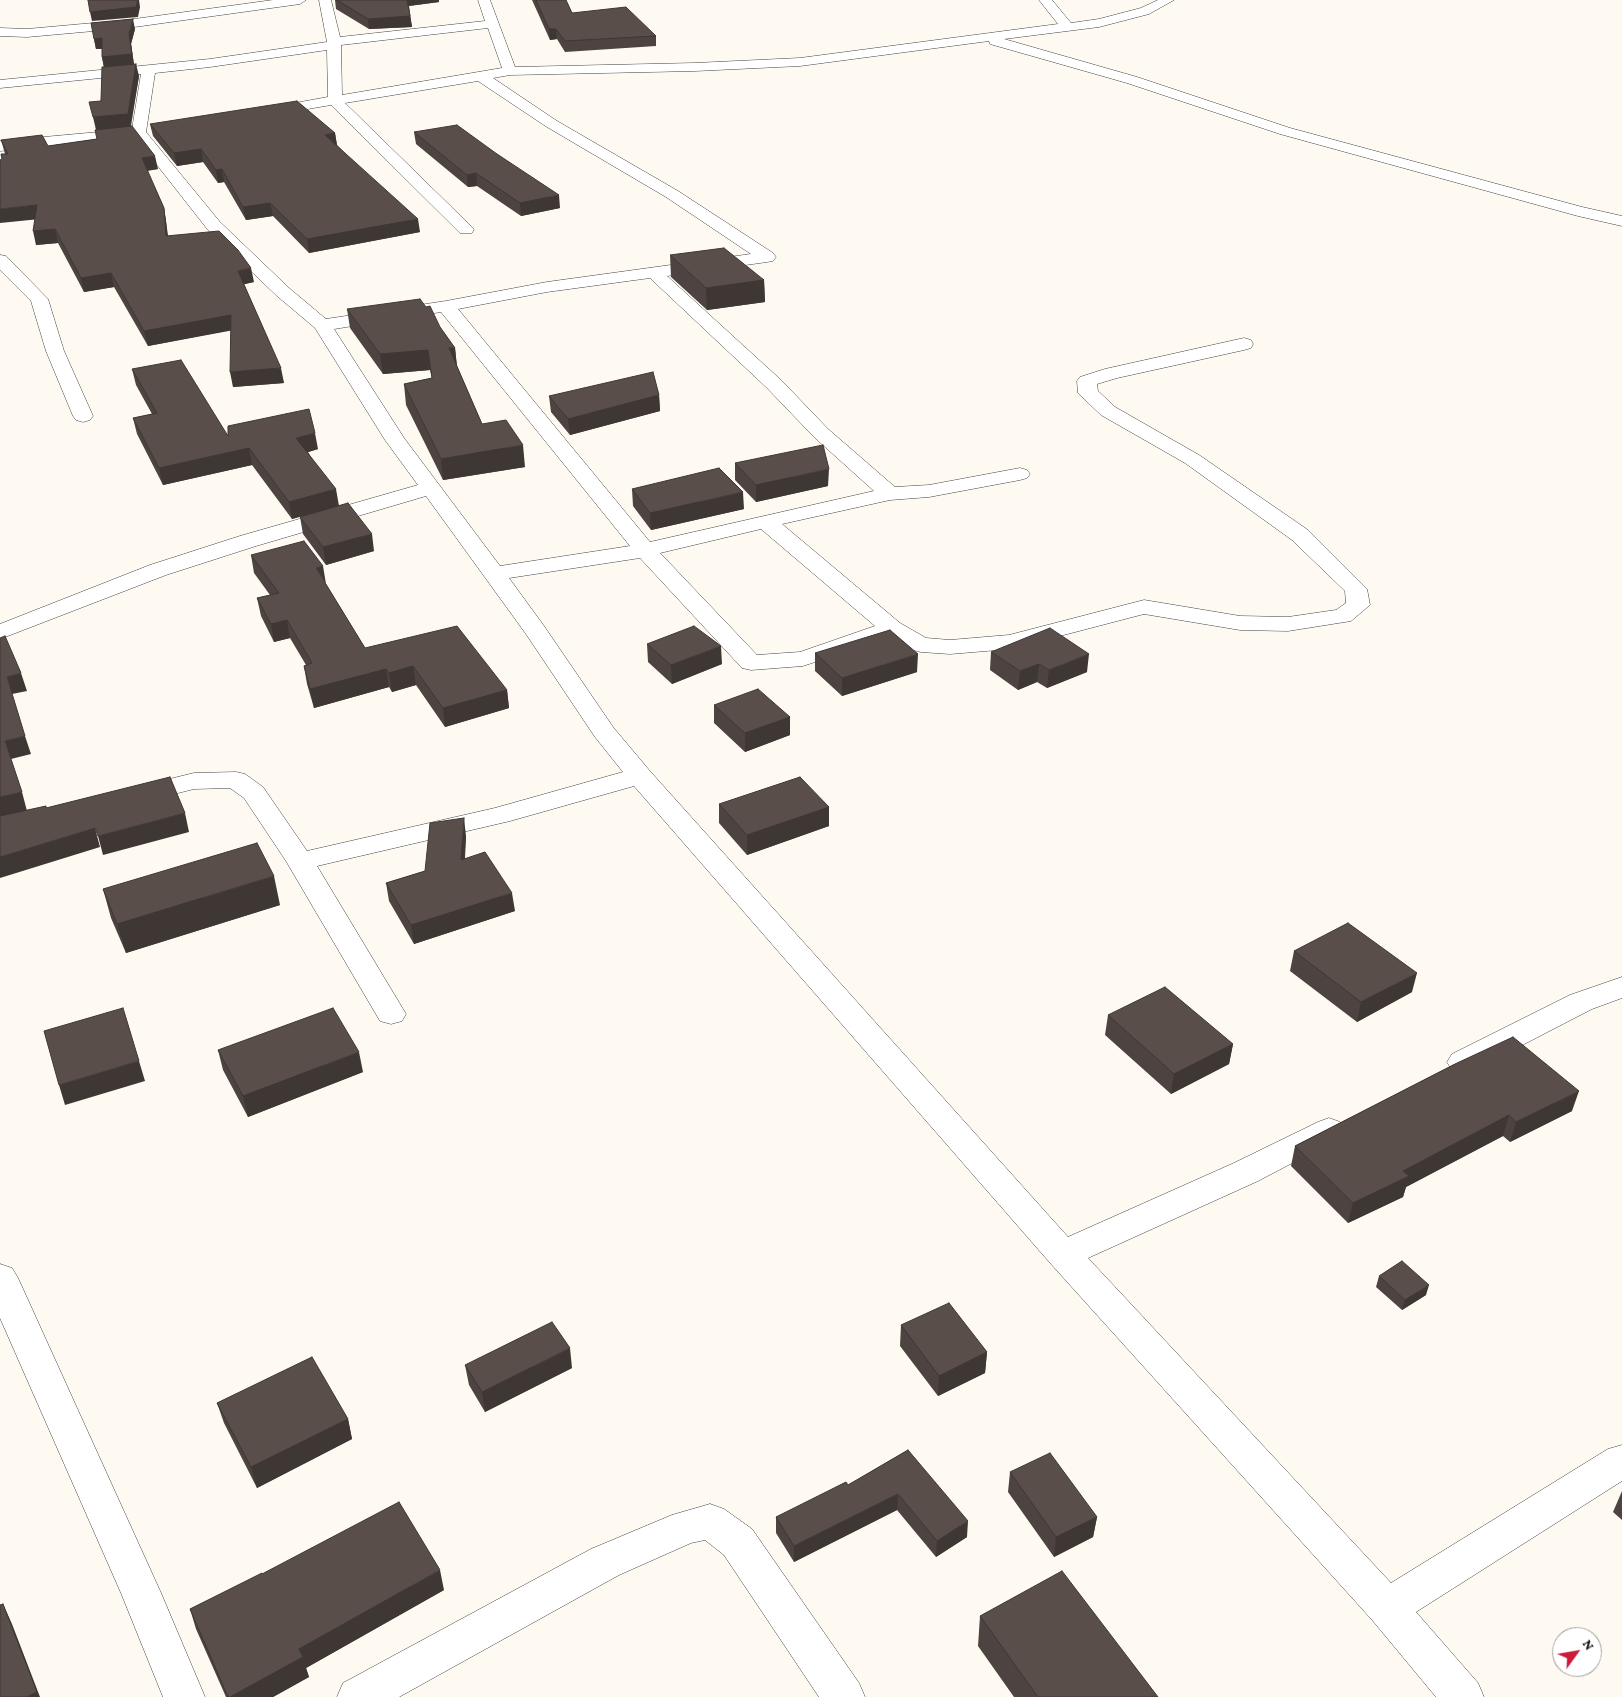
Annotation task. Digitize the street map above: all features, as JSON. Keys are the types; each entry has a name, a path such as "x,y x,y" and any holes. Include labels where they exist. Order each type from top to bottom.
{"street":[{"path":"2,36 300,0"},
{"path":"325,0 334,43 335,101 466,229"},
{"path":"484,0 510,71"},
{"path":"1044,0 1068,28"},
{"path":"256,114 510,71 695,67 800,62 984,37 1068,28 1121,18 1145,11 1168,0"},
{"path":"0,84 42,78 210,63 334,43 493,24"},
{"path":"984,37 1132,80 1285,131 1578,211 1622,221"},
{"path":"149,69 139,132 214,226 283,292 322,324 394,440 432,488 536,631 604,732 640,776 1063,1254 1387,1608 1463,1697"},
{"path":"322,324 446,306 547,287 766,257 672,194 552,124 482,77"},
{"path":"0,146 158,129"},
{"path":"0,260 39,298 55,351 83,416"},
{"path":"653,272 774,384 821,433 890,494"},
{"path":"446,306 644,550 751,663 803,659 892,628"},
{"path":"765,521 892,628 921,645 950,646 1010,642 1144,607 1240,623 1288,624 1343,616 1358,605 1356,589 1300,535 1192,459 1108,411 1088,393 1087,381 1244,344"},
{"path":"493,574 644,550 890,494 929,491 1020,474"},
{"path":"0,632 158,570 248,541 432,488"},
{"path":"300,861 500,815 640,776"},
{"path":"116,800 194,781 236,780 254,793 300,861 392,1014"},
{"path":"1440,1074 1581,1002 1622,987"},
{"path":"1063,1254 1246,1172 1352,1118"},
{"path":"0,1278 141,1593 184,1697"},
{"path":"1387,1608 1622,1461"},
{"path":"358,1697 605,1562 686,1527 710,1521 738,1542 844,1697"}],"building":[{"path":"88,0 138,0 136,7 90,12"},
{"path":"337,0 407,0 410,16 368,19"},
{"path":"536,0 566,0 572,13 626,7 656,36 565,41 556,29 549,29"},
{"path":"133,19 129,34 132,54 102,57 102,38 94,39 91,23"},
{"path":"136,64 128,114 93,117 89,102 101,101 102,67"},
{"path":"297,101 335,133 325,135 418,219 307,239 270,203 243,207 222,169 216,170 201,149 174,153 150,124"},
{"path":"457,125 559,195 520,203 476,173 467,175 414,132"},
{"path":"132,126 155,156 142,158 164,208 166,236 219,231 238,250 251,268 238,271 281,368 230,372 231,315 144,331 111,273 81,278 55,229 33,231 37,205 0,209 0,160 2,159 1,154 8,154 1,140 42,135 48,146 97,139 95,130"},
{"path":"724,248 764,280 706,288 670,255"},
{"path":"420,299 426,307 430,306 440,327 455,348 449,348 482,424 506,420 523,445 441,459 404,384 432,378 428,350 380,354 347,309"},
{"path":"181,360 228,436 228,426 309,409 315,433 296,438 336,489 289,502 249,448 159,468 133,418 157,413 132,369"},
{"path":"653,372 659,395 568,419 549,396"},
{"path":"823,445 829,469 756,485 735,463"},
{"path":"719,468 743,492 650,513 632,489"},
{"path":"348,503 372,534 323,547 300,517"},
{"path":"304,541 323,566 316,568 365,648 457,626 507,690 443,708 413,666 389,673 386,669 310,689 304,666 312,663 287,620 271,624 257,598 279,593 251,555"},
{"path":"694,626 721,646 671,665 647,644"},
{"path":"1050,628 1089,654 1049,670 1039,664 1020,671 991,652"},
{"path":"890,630 918,654 842,678 815,653"},
{"path":"5,636 21,673 7,677 25,736 5,741 22,792 0,797 0,638"},
{"path":"758,689 790,717 745,733 714,705"},
{"path":"170,777 185,813 98,836 95,828 0,857 0,816 46,806 46,808"},
{"path":"800,777 829,807 747,835 719,804"},
{"path":"464,818 461,860 485,852 512,893 411,925 386,883 425,871 430,823"},
{"path":"257,843 274,876 117,924 103,889"},
{"path":"1348,923 1417,973 1361,1002 1294,951"},
{"path":"1165,987 1233,1044 1174,1074 1108,1015"},
{"path":"123,1008 139,1061 59,1085 44,1031"},
{"path":"333,1008 359,1052 243,1096 218,1050"},
{"path":"1513,1037 1579,1091 1516,1122 1509,1115 1403,1171 1409,1176 1353,1203 1295,1146 1455,1064"},
{"path":"1402,1261 1429,1285 1405,1300 1379,1276"},
{"path":"949,1303 987,1352 939,1376 901,1325"},
{"path":"552,1322 570,1348 482,1392 465,1365"},
{"path":"312,1357 348,1419 251,1467 217,1403"},
{"path":"908,1450 968,1521 937,1541 898,1494 794,1546 776,1517 846,1482 848,1485"},
{"path":"1050,1453 1097,1517 1056,1537 1010,1472"},
{"path":"399,1502 440,1570 299,1649 303,1657 228,1697 190,1609 262,1574"},
{"path":"1062,1571 1158,1697 1038,1697 980,1616"},
{"path":"3,1604 37,1692 27,1697 0,1697 0,1605"}]}
